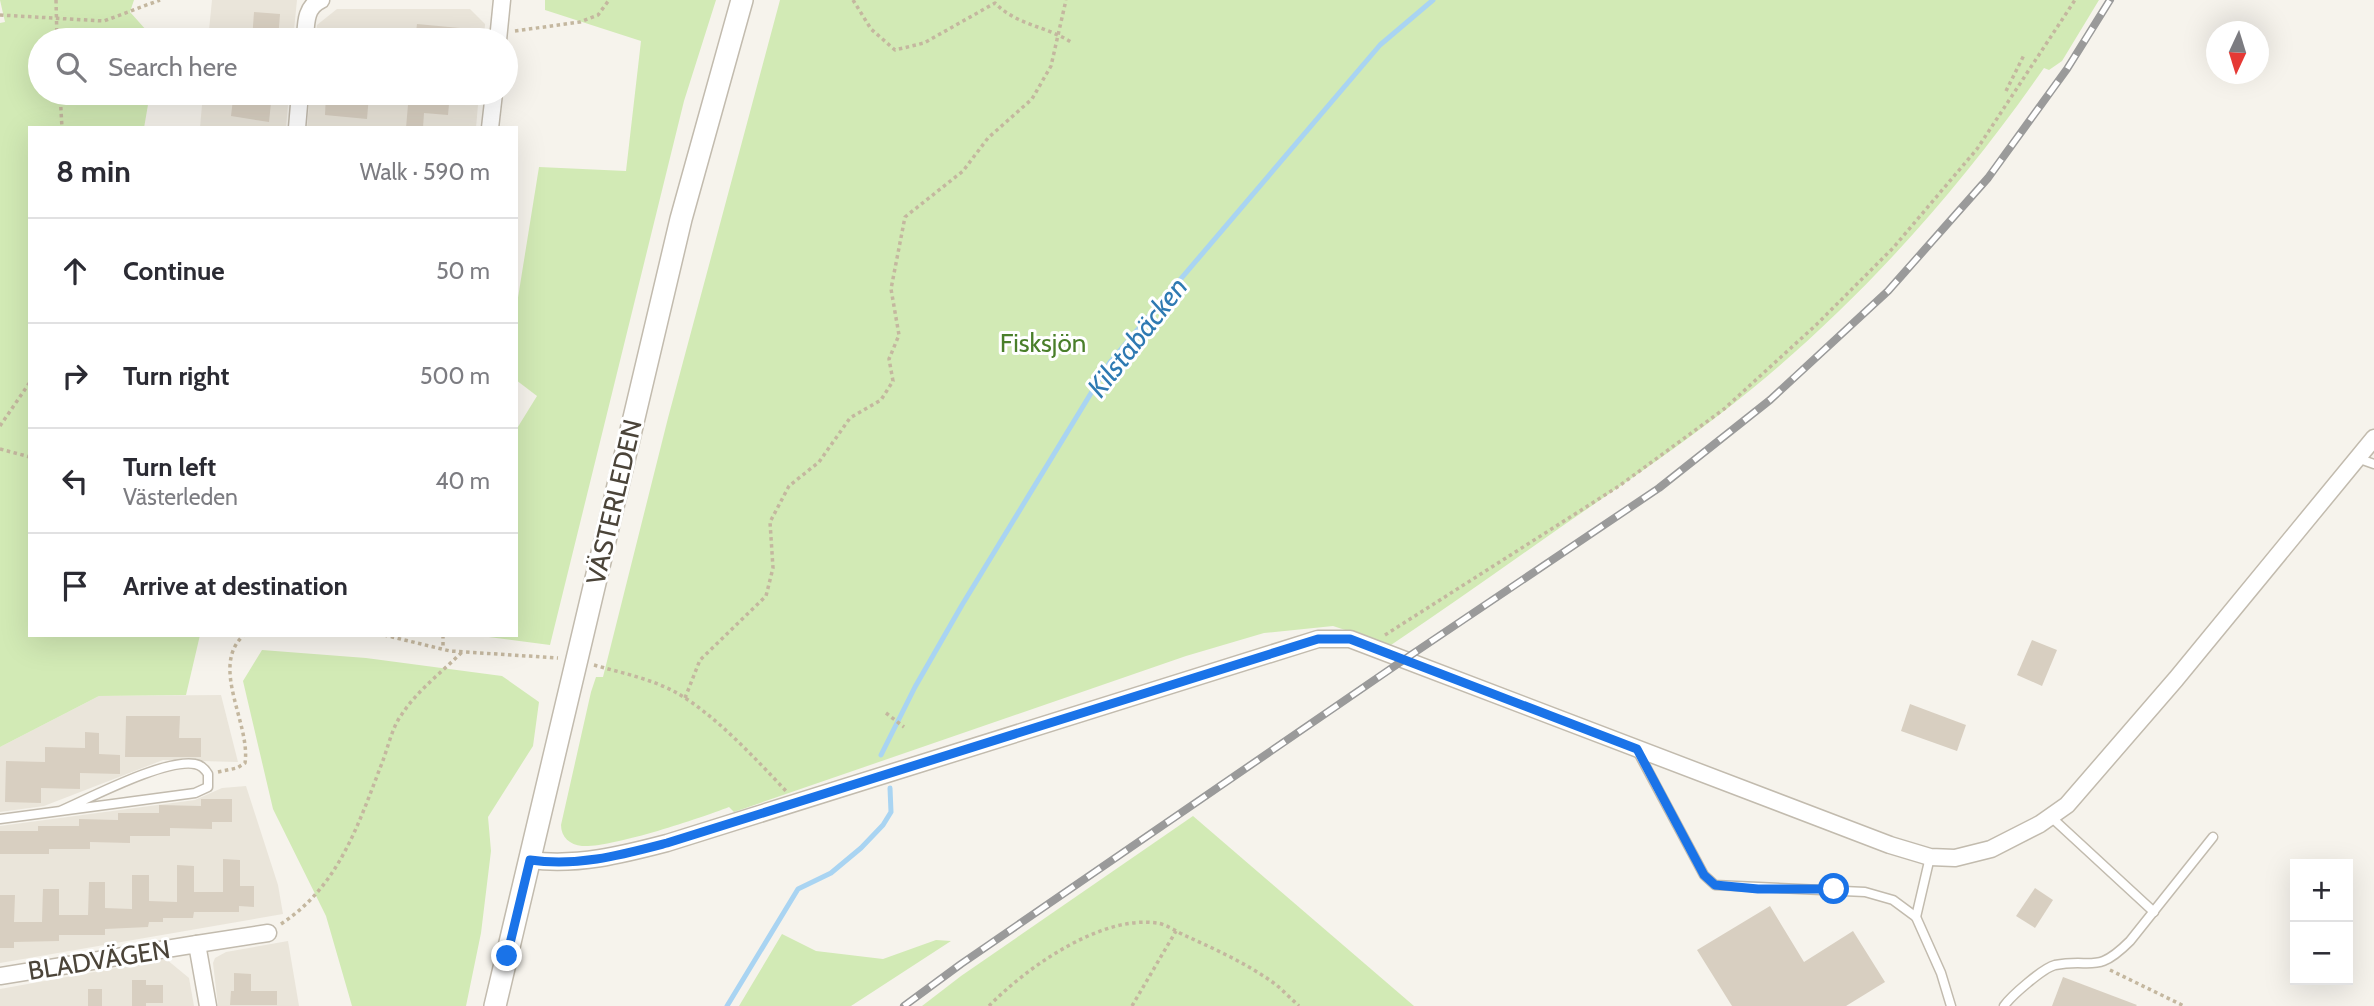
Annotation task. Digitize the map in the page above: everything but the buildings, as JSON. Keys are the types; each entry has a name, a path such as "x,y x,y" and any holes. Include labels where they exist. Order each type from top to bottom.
{"street":[{"path":"306,28 308,12 313,4 321,0"},
{"path":"500,28 502,0"},
{"name":"VÄSTERLEDEN","path":"495,1006 678,232 705,127 743,0"},
{"path":"297,126 299,105"},
{"path":"491,126 493,105"},
{"path":"530,860 555,864 623,855 1318,639 1350,639 1890,845 1930,857 1955,858 1991,849 2067,805 2176,679 2374,438"},
{"name":"BLADVÄGEN","path":"0,976 268,933"},
{"name":"BLADVÄGEN","path":"197,944 208,1006"}],"lane":[{"path":"2357,458 2374,464"},
{"path":"1637,749 1704,875 1715,885 1865,892 1893,900 1916,917 1941,973 1951,1006"},
{"path":"0,819 60,811 194,793 208,787 208,774 196,764 162,768 60,811"},
{"path":"2050,817 2154,912"},
{"path":"2004,1006 2010,998 2053,965 2098,964 2116,955 2213,837"},
{"path":"1916,917 1930,857"}],"path":[{"path":"56,0 56,28"},
{"path":"0,15 104,21 159,0"},
{"path":"518,33 580,22 598,15 609,0"},
{"path":"853,0 871,29 895,50 923,43 995,4 1006,15 1057,33 1071,42"},
{"path":"685,698 700,660 766,596 773,568 770,522 789,486 819,462 850,418 881,400 893,381 889,359 899,335 891,289 905,217 963,171 988,138 1032,99 1051,66 1066,0"},
{"path":"1350,639 1385,635 1404,624 1619,486 1724,409 1816,325 1893,248 1977,149 2075,0"},
{"path":"2006,91 2024,55"},
{"path":"61,105 62,126"},
{"path":"0,426 28,385"},
{"path":"0,449 28,456"},
{"path":"208,774 237,768 245,762 247,751 230,682 229,662 242,637"},
{"path":"392,637 462,652 560,659"},
{"path":"443,637 443,649"},
{"path":"268,933 300,911 325,884 351,839 401,715 421,691 462,652"},
{"path":"592,665 631,675 667,688 685,698 756,759 797,803"},
{"path":"886,713 904,727"},
{"path":"989,1006 1047,958 1080,939 1115,926 1158,923 1213,948 1272,981 1299,1006"},
{"path":"1132,1006 1176,931"},
{"path":"2098,964 2184,1006"}],"shaded area":[{"path":"212,0 297,0 294,28 209,28"},
{"path":"337,9 470,9 485,24 485,28 317,28"},
{"path":"202,105 288,105 286,126 200,126"},
{"path":"309,105 478,105 476,126 307,126"},
{"path":"221,695 238,762 163,760 44,806 0,812 0,747 99,696"},
{"path":"246,786 278,885 283,914 0,963 0,826 195,800 222,788"},
{"path":"288,941 299,1006 218,1006 213,963 215,958 226,952"},
{"path":"166,959 189,978 194,1006 0,1006 0,989"}],"green space":[{"path":"0,0 134,0 130,12 144,28 28,28 28,105 148,105 144,126 28,126 28,637 200,637 186,695 99,696 0,747 0,23 5,22"},
{"path":"545,0 716,0 684,101 550,645 488,637 518,637 518,427 537,396 518,382 518,298 539,167 626,171 641,41 545,10"},
{"name":"Fisksjön","path":"780,0 2099,0 2062,61 2049,70 2044,68 1980,155 1910,238 1794,353 1683,442 1391,645 1333,626 1264,633 1186,656 734,812 729,807 633,838 582,846 564,837 561,825 591,692 596,677 603,677 668,418"},
{"path":"262,650 366,658 502,676 539,702 533,746 488,817 491,851 481,933 466,1006 352,1006 326,916 273,809 243,681"},
{"path":"1193,816 1414,1006 922,1006 961,976"},
{"path":"782,934 816,951 883,959 936,940 951,941 851,1006 739,1006"}],"waterway":[{"name":"Kilstabäcken","path":"881,755 915,687 962,605 1110,362 1380,45 1433,0"},
{"name":"Kilstabäcken","path":"727,1006 798,889 831,873 883,825 891,812 890,788"}],"railway":[{"path":"904,1006 1402,661 1659,488 1770,400 1888,291 1988,178 2067,69 2110,0"}],"route":[{"path":"507,956 530,860 555,864 590,861 667,843 1318,639 1350,639 1637,749 1704,875 1715,885 1758,889 1834,889"}]}
